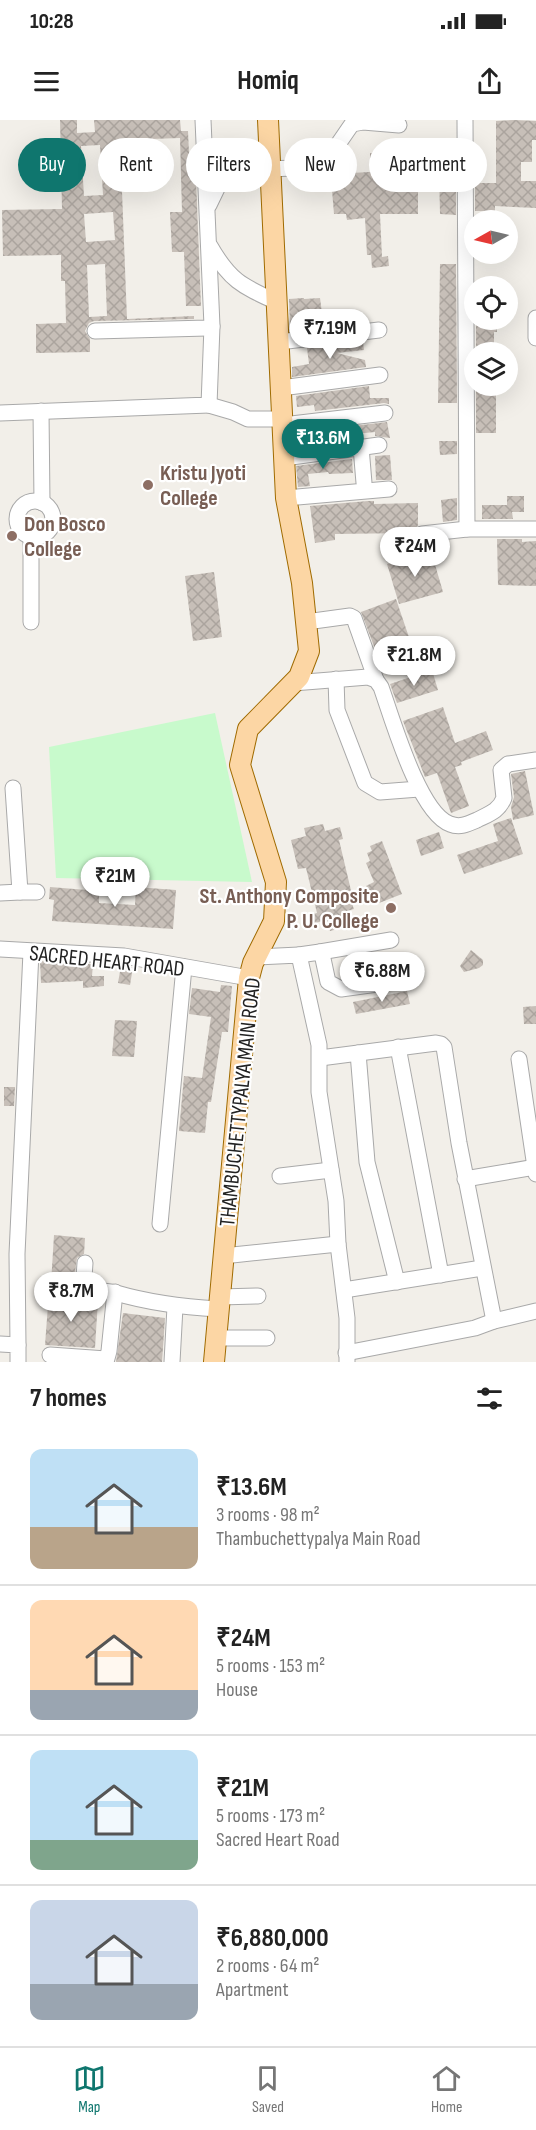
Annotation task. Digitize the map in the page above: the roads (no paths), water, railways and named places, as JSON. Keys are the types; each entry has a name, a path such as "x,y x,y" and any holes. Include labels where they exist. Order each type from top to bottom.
{"main road":[{"name":"THAMBUCHETTYPALYA MAIN ROAD","path":"268,120 269,138"},
{"name":"THAMBUCHETTYPALYA MAIN ROAD","path":"214,1362 249,978 274,921 276,882 240,765 248,729 299,677 309,651 302,583 286,498 271,192"}],"street":[{"path":"203,120 212,326 209,405"},
{"path":"465,120 467,529"},
{"path":"342,138 352,124 363,122 399,124"},
{"path":"207,211 216,192"},
{"path":"208,242 223,268 237,281 244,287 277,303"},
{"path":"536,318 536,338"},
{"path":"95,331 212,326"},
{"path":"279,342 379,330"},
{"path":"281,388 380,375"},
{"path":"0,413 209,405 248,419 283,422 385,413"},
{"path":"41,411 42,502"},
{"path":"284,458 379,445"},
{"path":"361,447 364,483"},
{"path":"286,498 389,489"},
{"path":"30,501 42,502 51,511 52,522 47,532 31,537 21,531 17,514 30,501"},
{"path":"422,534 467,529 536,529"},
{"path":"31,537 32,622"},
{"path":"306,622 350,616 358,622 376,680 381,687 419,789 442,820 450,824 465,826 495,811 501,805 505,791 501,770 508,764 536,760"},
{"path":"293,683 368,677 376,680"},
{"path":"336,680 337,710 365,783 380,792 419,789"},
{"path":"13,788 20,892"},
{"path":"0,893 37,892"},
{"path":"257,957 299,955 391,940"},
{"name":"SACRED HEART ROAD","path":"0,949 124,957 249,978"},
{"path":"18,1362 17,1254 31,952"},
{"path":"320,952 328,982 337,988 399,981"},
{"path":"299,955 319,1045 319,1092 336,1201 338,1244 347,1318 347,1358 536,1311"},
{"path":"160,1224 184,967"},
{"path":"320,1058 436,1043 444,1047 465,1179 494,1321"},
{"path":"398,1047 441,1275"},
{"path":"358,1053 368,1162 397,1282"},
{"path":"465,1179 535,1169 531,1107 519,1059"},
{"path":"280,1176 331,1170"},
{"path":"223,1256 338,1244"},
{"path":"83,1292 85,1263"},
{"path":"344,1290 482,1268"},
{"path":"59,1290 114,1292 123,1297 175,1307 219,1303 258,1296"},
{"path":"50,1355 106,1360 109,1351 114,1292"},
{"path":"172,1362 175,1307"},
{"path":"216,1338 267,1338"},
{"path":"0,1344 18,1345"}],"place":[{"name":"Kristu Jyoti College","path":"148,485"},
{"name":"Don Bosco College","path":"12,536"},
{"name":"St. Anthony Composite P. U. College","path":"391,908"}]}
